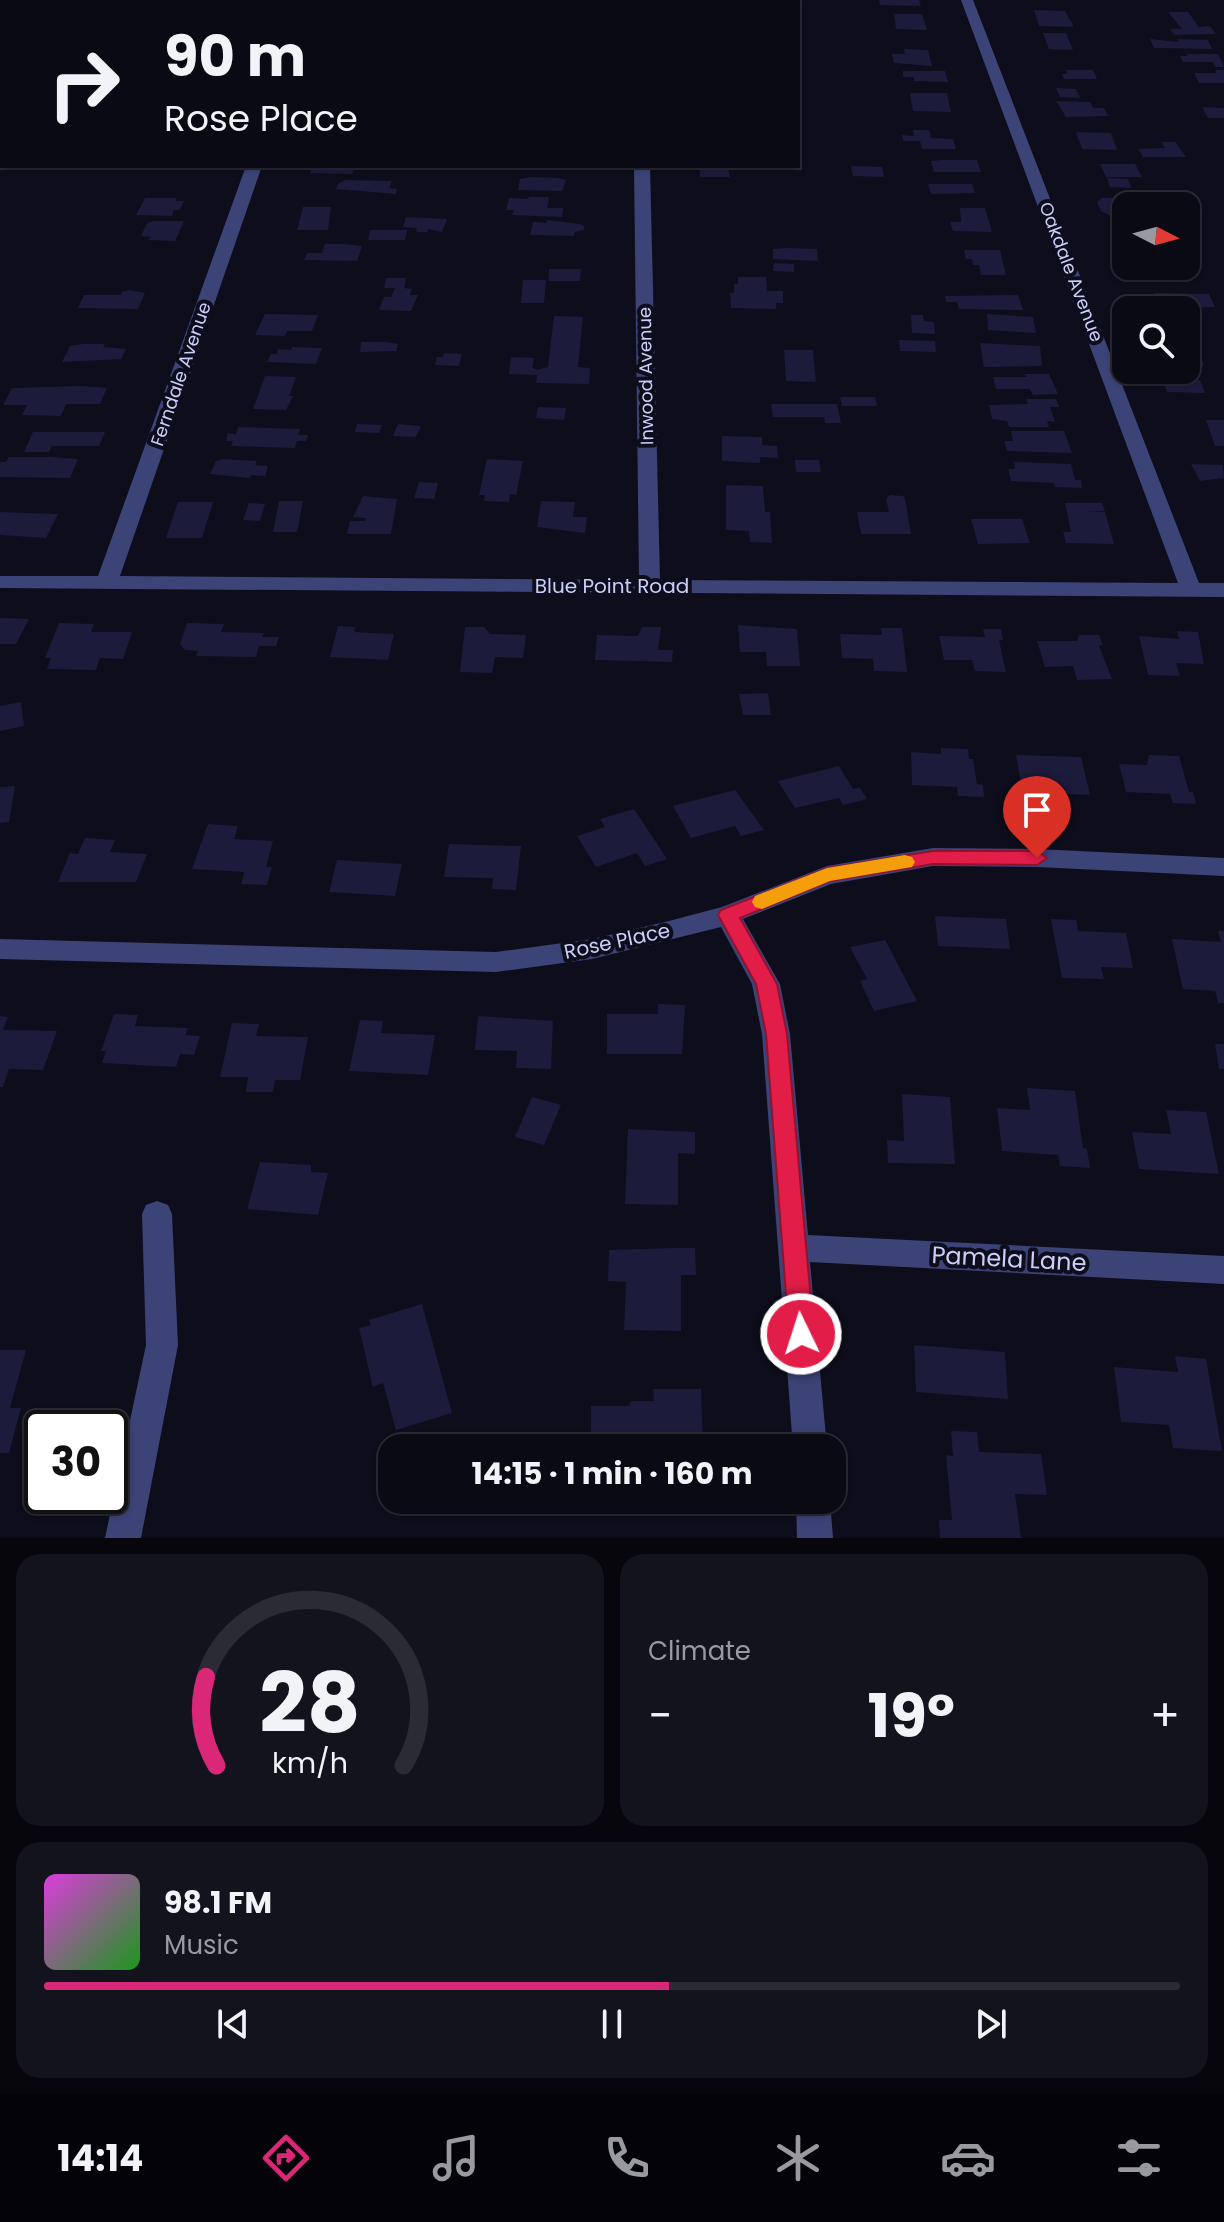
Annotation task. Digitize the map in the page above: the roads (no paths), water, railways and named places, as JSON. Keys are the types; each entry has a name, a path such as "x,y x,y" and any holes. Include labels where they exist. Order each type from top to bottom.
{"street":[{"name":"Oakdale Avenue","path":"967,0 1191,589"},
{"name":"Ferndale Avenue","path":"107,582 253,168"},
{"name":"Inwood Avenue","path":"642,168 650,587"},
{"name":"Blue Point Road","path":"0,582 1224,590"},
{"name":"Rose Place","path":"0,949 496,962 592,949 728,915 827,875 933,857 1037,858 1224,867"},
{"path":"728,915 766,984 774,1021 809,1434"},
{"path":"123,1538 162,1345 157,1214"},
{"name":"Pamela Lane","path":"795,1248 1224,1270"},
{"path":"814,1514 815,1538"}]}
